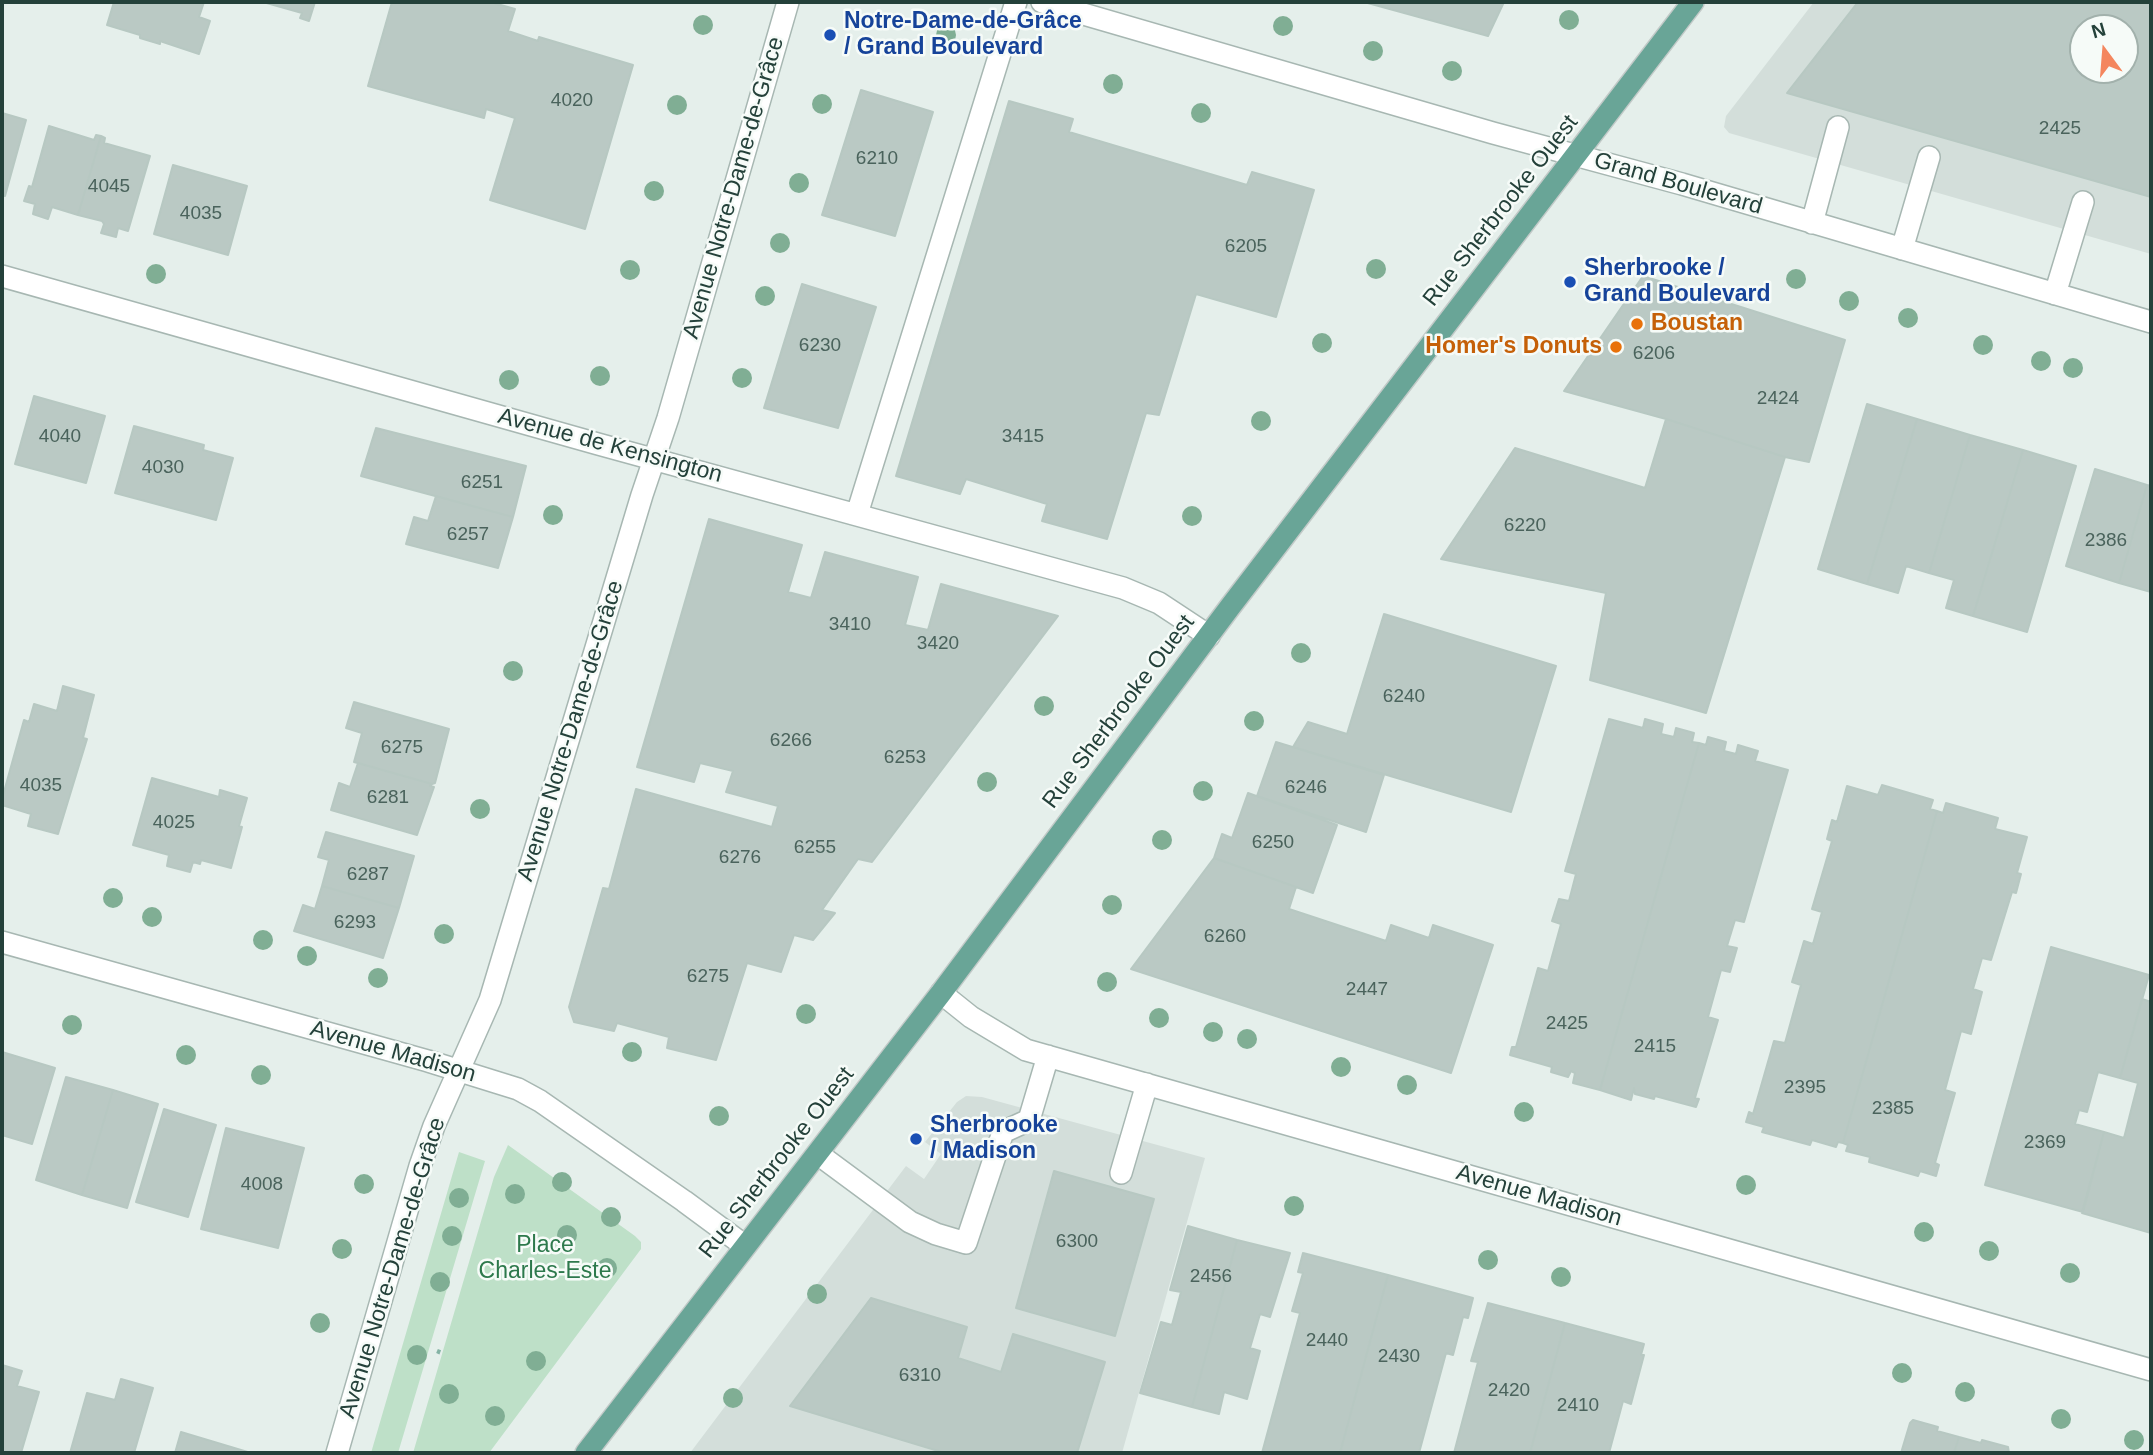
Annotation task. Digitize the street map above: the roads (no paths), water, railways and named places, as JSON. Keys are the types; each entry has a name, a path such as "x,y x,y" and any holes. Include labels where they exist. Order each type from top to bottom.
{"main road":[{"name":"Rue Sherbrooke Ouest","path":"586,1453 941,993 1209,636 1693,2"}],"street":[{"name":"Avenue Notre-Dame-de-Grâce","path":"337,1453 420,1166 434,1126 490,1000 655,459 788,2"},
{"path":"857,514 1016,2"},
{"name":"Grand Boulevard","path":"1042,2 2151,323"},
{"path":"1812,223 1838,127"},
{"path":"1902,249 1929,157"},
{"path":"2055,294 2083,202"},
{"name":"Avenue de Kensington","path":"2,275 655,459 1123,587 1159,603 1209,636"},
{"name":"Avenue Madison","path":"2,942 518,1089 540,1101 745,1246"},
{"name":"Avenue Madison","path":"941,993 971,1017 1026,1050 2151,1370"},
{"path":"818,1154 910,1222 936,1234 966,1243 1003,1132 1029,1120 1048,1056"},
{"path":"1121,1173 1147,1084"}],"place":[{"name":"Notre-Dame-de-Grâce / Grand Boulevard","path":"830,35"},
{"name":"Sherbrooke / Grand Boulevard","path":"1570,282"},
{"name":"Boustan","path":"1637,324"},
{"name":"Homer's Donuts","path":"1616,347"},
{"name":"Sherbrooke / Madison","path":"916,1139"}],"park label":[{"name":"Place Charles-Este","path":"545,1259"}]}
